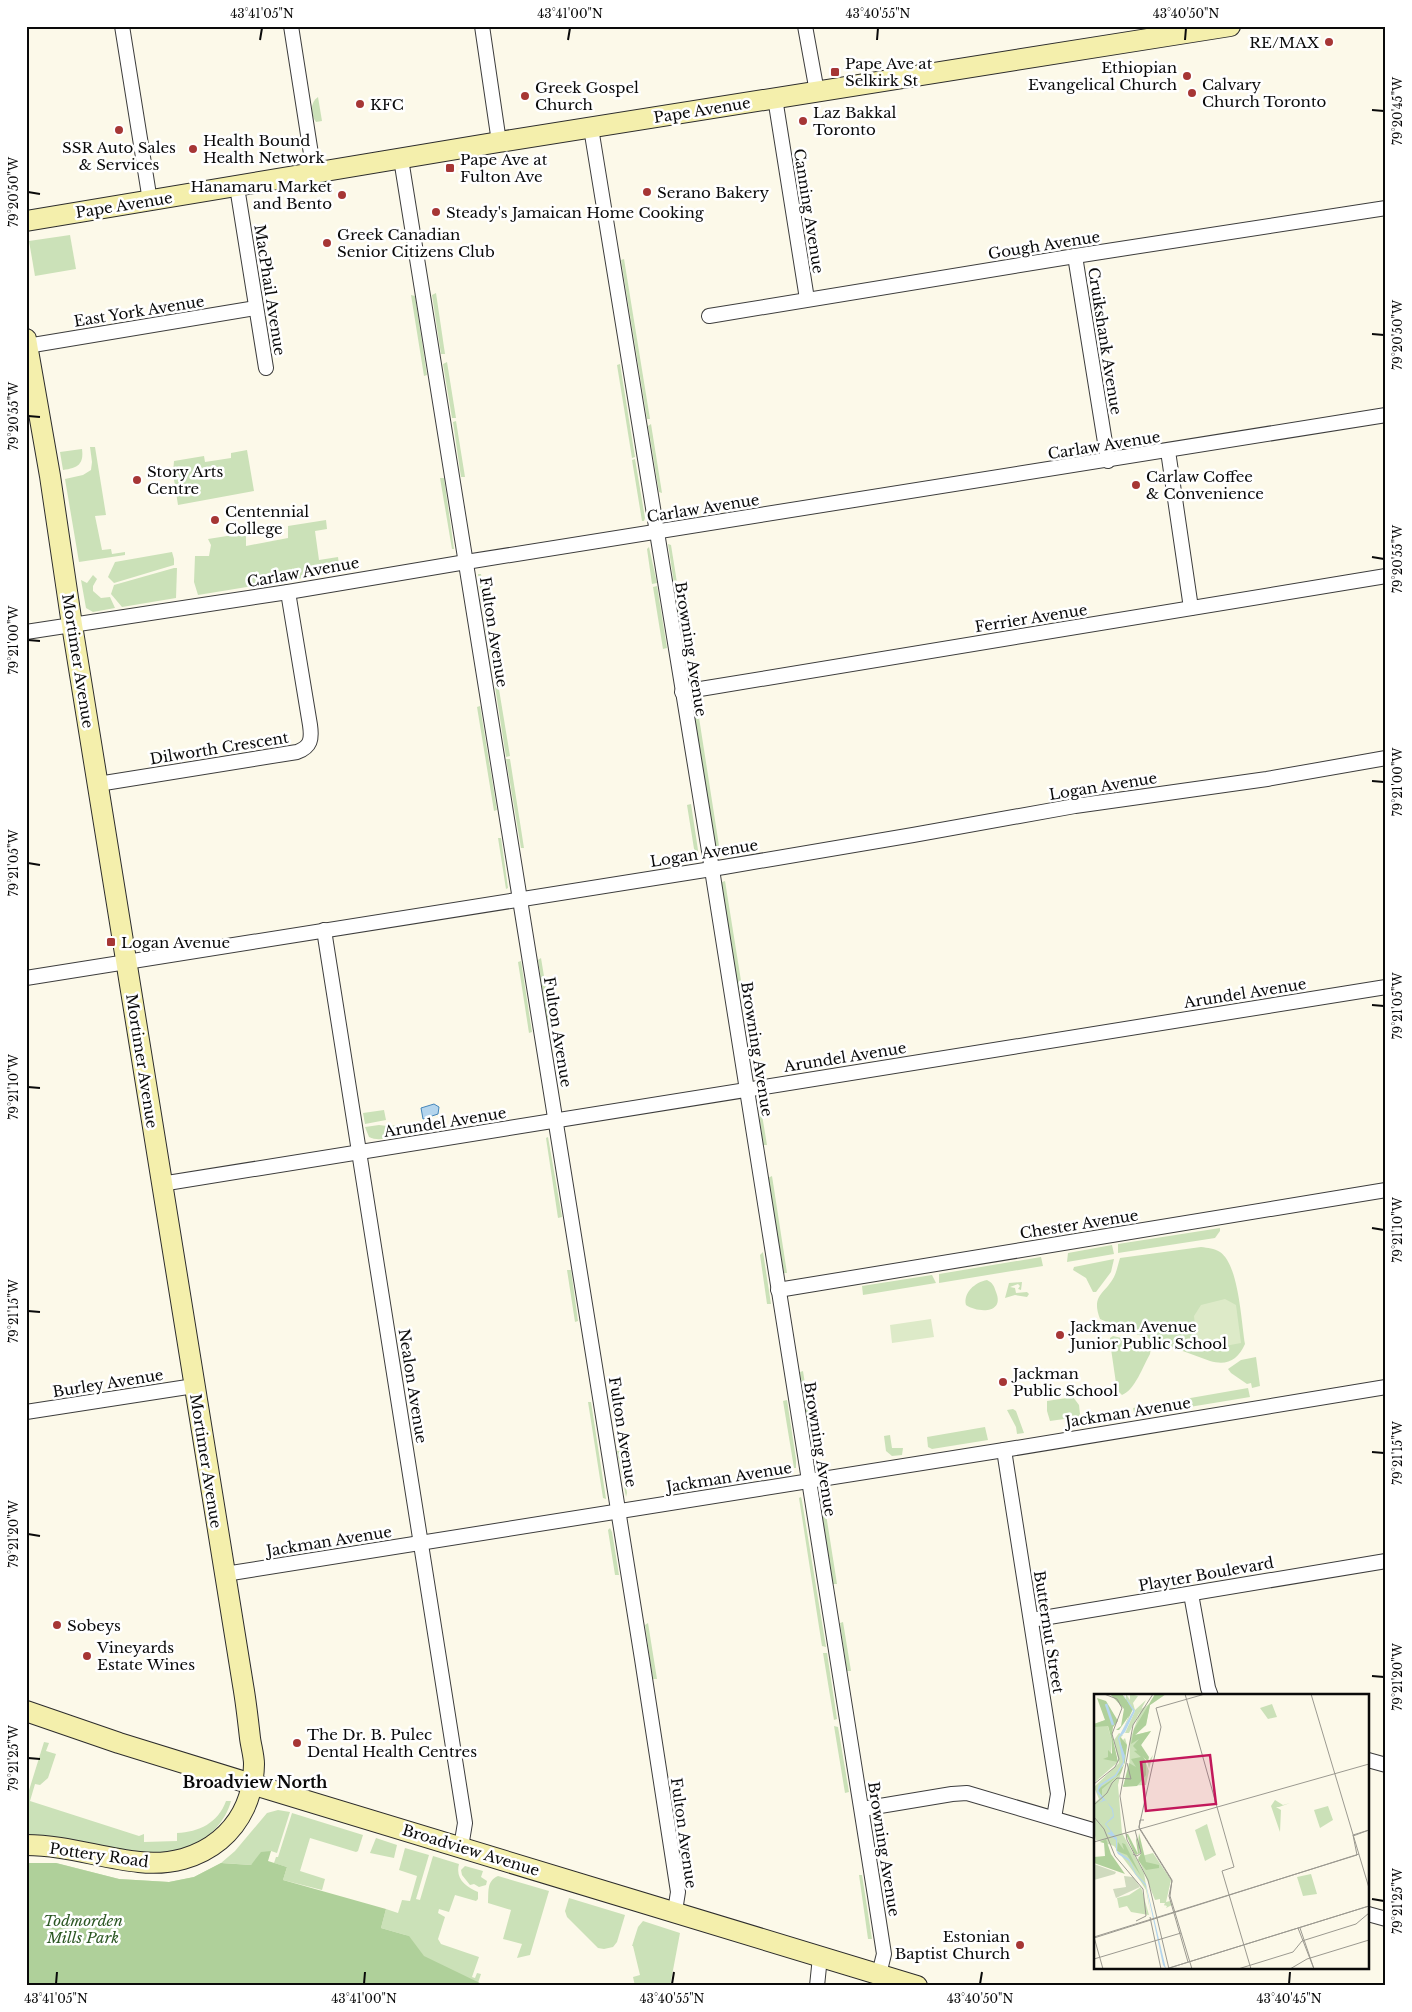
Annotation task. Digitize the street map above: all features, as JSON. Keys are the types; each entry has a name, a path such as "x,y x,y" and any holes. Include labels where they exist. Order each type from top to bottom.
{"main road":[{"name":"Pape Avenue","path":"26,221 500,142 1217,27"},
{"name":"Mortimer Avenue","path":"27,342 243,1685 254,1764 250,1783"},
{"name":"Broadview Avenue","path":"26,1711 119,1743 917,1986"},
{"name":"Pottery Road","path":"26,1845 74,1849 138,1862 164,1864 179,1861 218,1843 232,1830 247,1802 250,1783"}],"street":[{"path":"122,26 150,201"},
{"path":"291,26 314,173"},
{"path":"482,26 500,142"},
{"path":"805,26 817,92"},
{"name":"Canning Avenue","path":"775,98 807,299"},
{"name":"Browning Avenue","path":"591,128 862,1809 884,1954 879,1974"},
{"name":"Fulton Avenue","path":"401,159 619,1511 678,1892 675,1911"},
{"name":"MacPhail Avenue","path":"236,187 266,368"},
{"name":"Gough Avenue","path":"709,316 1075,256 1386,208"},
{"name":"Cruikshank Avenue","path":"1075,256 1108,461"},
{"name":"East York Avenue","path":"27,342 256,308"},
{"name":"Carlaw Avenue","path":"26,632 288,592 1386,416"},
{"path":"1168,451 1191,608"},
{"name":"Ferrier Avenue","path":"682,692 1386,576"},
{"name":"Dilworth Crescent","path":"98,784 297,752 308,746 312,735 288,592"},
{"name":"Logan Avenue","path":"26,978 520,900 913,835 1075,806 1267,779 1386,758"},
{"name":"Nealon Avenue","path":"324,930 466,1823 461,1847"},
{"name":"Arundel Avenue","path":"161,1184 1386,987"},
{"name":"Chester Avenue","path":"778,1290 1386,1190"},
{"name":"Burley Avenue","path":"26,1412 194,1386"},
{"name":"Jackman Avenue","path":"225,1574 1386,1387"},
{"name":"Butternut Street","path":"1004,1450 1058,1794 1054,1818"},
{"name":"Playter Boulevard","path":"1031,1620 1386,1560"},
{"path":"1191,1594 1210,1694"},
{"path":"1370,1761 1386,1765"},
{"path":"862,1809 968,1793 1094,1830"},
{"path":"1370,1915 1386,1919"},
{"path":"817,1986 820,1956"}],"green space":[{"path":"318,97 322,121 316,122 312,109 313,102"},
{"path":"70,235 76,269 35,276 29,241"},
{"path":"624,259 650,419 647,419 621,260"},
{"path":"436,293 445,354 441,354 432,295"},
{"path":"411,295 415,296 427,375 424,376"},
{"path":"447,362 456,418 452,418 443,364"},
{"path":"620,364 635,457 632,458 617,365"},
{"path":"456,421 465,477 461,477 453,422"},
{"path":"651,424 662,493 659,492 648,426"},
{"path":"90,447 95,447 106,515 95,516 102,550 111,549 112,554 125,552 125,555 79,562 65,479 83,475 91,470"},
{"path":"82,449 81,462 73,468 63,470 60,452"},
{"path":"247,450 254,491 178,505 173,473 174,461 204,456 205,462 231,458 231,453"},
{"path":"635,459 644,521 642,521 632,460"},
{"path":"440,478 444,478 454,549 452,549"},
{"path":"326,520 327,529 315,531 319,560 338,557 340,572 198,595 194,582 195,556 209,556 211,545 208,539 246,533 246,546 288,538 288,526"},
{"path":"668,544 671,545 692,677 688,675"},
{"path":"649,547 657,583 652,584 647,549"},
{"path":"172,552 174,565 114,583 108,577 115,562"},
{"path":"177,568 176,598 122,607 111,594 114,585"},
{"path":"478,574 481,574 491,641 487,640"},
{"path":"93,575 97,579 93,586 93,591 101,598 110,597 115,608 93,612 86,608 81,580 87,583"},
{"path":"657,586 667,648 663,649 653,587"},
{"path":"492,647 510,756 506,757 489,648"},
{"path":"694,701 697,705 720,852 717,854 693,708"},
{"path":"480,706 497,810 494,811 477,707"},
{"path":"506,759 510,759 524,848 521,848"},
{"path":"691,804 699,856 695,855 687,805"},
{"path":"498,838 501,838 508,888 506,889"},
{"path":"725,881 742,987 738,989 722,886 722,882"},
{"path":"541,958 552,1025 548,1025 538,960"},
{"path":"521,961 532,1032 529,1033 518,962"},
{"path":"758,1102 760,1103 767,1145 763,1145"},
{"path":"384,1110 386,1120 365,1124 363,1113"},
{"path":"433,1124 434,1130 406,1135 402,1125"},
{"path":"399,1125 402,1135 381,1139 369,1137 365,1127"},
{"path":"548,1137 562,1217 558,1218 546,1138"},
{"path":"772,1176 787,1273 784,1273 768,1178"},
{"path":"1220,1228 1215,1238 1118,1253 1118,1244"},
{"path":"1112,1245 1114,1254 1067,1262 1068,1253"},
{"path":"1201,1247 1220,1252 1226,1259 1235,1281 1245,1344 1235,1358 1222,1363 1210,1361 1100,1319 1097,1305 1098,1300 1114,1277 1120,1258"},
{"path":"763,1252 771,1304 767,1304 760,1255"},
{"path":"1041,1257 1043,1266 939,1283 939,1274"},
{"path":"1114,1259 1111,1272 1096,1292 1093,1292 1086,1278 1073,1270 1074,1267"},
{"path":"567,1270 571,1270 578,1321 575,1322"},
{"path":"932,1275 936,1283 863,1295 862,1286"},
{"path":"987,1280 995,1288 998,1299 994,1308 983,1310 966,1305 968,1292 978,1283"},
{"path":"1022,1282 1021,1290 1018,1289 1020,1286 1018,1284 1010,1287 1015,1288 1016,1293 1027,1292 1029,1294 1027,1297 1015,1295 1005,1298 1009,1283"},
{"path":"1225,1299 1236,1305 1241,1343 1198,1351 1194,1316 1201,1305"},
{"path":"931,1319 934,1337 892,1343 890,1325"},
{"path":"1113,1336 1147,1344 1151,1347 1150,1354 1135,1383 1122,1395 1117,1390 1110,1342 1110,1338"},
{"path":"1256,1357 1260,1386 1252,1388 1251,1383 1247,1384 1228,1369 1241,1360"},
{"path":"803,1371 812,1430 809,1431 800,1372"},
{"path":"1248,1388 1250,1397 1135,1416 1133,1408"},
{"path":"1073,1397 1079,1405 1080,1414 1078,1417 1050,1421 1047,1401"},
{"path":"787,1400 796,1468 794,1468 783,1401"},
{"path":"588,1402 591,1402 606,1499 603,1498"},
{"path":"1013,1409 1016,1411 1024,1433 1017,1434 1016,1427 1007,1410"},
{"path":"1128,1409 1125,1417 1099,1421 1099,1414"},
{"path":"985,1427 988,1440 932,1449 928,1447 927,1437"},
{"path":"890,1435 892,1448 903,1448 902,1455 892,1456 886,1451 884,1436"},
{"path":"617,1451 620,1451 627,1493 626,1497"},
{"path":"820,1495 823,1495 837,1584 833,1584 820,1501"},
{"path":"801,1497 826,1647 822,1646 799,1498"},
{"path":"610,1528 619,1575 615,1575 608,1530"},
{"path":"843,1622 851,1671 847,1671 840,1623"},
{"path":"648,1623 657,1679 653,1679 645,1625"},
{"path":"823,1653 827,1653 837,1719 834,1720"},
{"path":"834,1726 838,1727 849,1792 845,1793"},
{"path":"44,1742 49,1743 46,1751 56,1754 48,1778 40,1785 35,1784 30,1801 139,1836 144,1834 144,1842 177,1841 177,1833 193,1831 207,1825 218,1815 226,1801 231,1801 230,1805 219,1825 203,1839 189,1847 175,1851 144,1852 26,1838 26,1800"},
{"name":"Todmorden Mills Park","path":"278,1810 290,1812 277,1853 271,1851 251,1865 222,1863 290,1919 409,1936 381,1928 386,1909 398,1913 402,1900 410,1901 417,1876 399,1870 405,1848 429,1855 416,1899 420,1900 433,1856 459,1864 460,1878 469,1888 478,1892 478,1899 476,1901 455,1895 449,1912 439,1909 438,1913 445,1917 438,1939 441,1944 479,1957 472,1977 475,1978 477,1973 481,1974 478,1983 486,1986 26,1986 26,1863 56,1863 119,1879 169,1882 194,1877 221,1863 235,1851 267,1813"},
{"path":"292,1813 363,1835 356,1852 310,1838 300,1871 325,1879 322,1890 283,1880 287,1867 274,1863 276,1857 278,1857"},
{"path":"376,1838 397,1845 394,1858 370,1853"},
{"name":"Todmorden Mills Park","path":"271,1851 268,1861 287,1867 283,1880 386,1909 381,1928 409,1936 424,1956 486,1986 26,1986 26,1863 56,1863 119,1879 169,1882 194,1877 221,1863 251,1865 261,1852"},
{"path":"465,1866 483,1871 481,1877 487,1881 486,1885 479,1887 474,1884 470,1885 462,1875 461,1870"},
{"path":"859,1875 862,1875 872,1939 868,1939"},
{"path":"498,1876 549,1891 530,1955 517,1958 522,1944 503,1939 511,1910 488,1903 490,1884"},
{"path":"569,1898 625,1915 617,1942 613,1947 598,1948 567,1917 565,1911"},
{"path":"643,1921 680,1933 670,1986 635,1986 633,1977 640,1975 632,1946 638,1927"}],"water":[{"path":"434,1104 439,1107 438,1114 423,1119 421,1108"}],"place":[{"name":"RE/MAX","path":"1329,42"},
{"name":"Pape Ave at Selkirk St","path":"835,72"},
{"name":"Ethiopian Evangelical Church","path":"1187,76"},
{"name":"Calvary Church Toronto","path":"1192,93"},
{"name":"Greek Gospel Church","path":"525,96"},
{"name":"KFC","path":"360,104"},
{"name":"Laz Bakkal Toronto","path":"803,121"},
{"name":"SSR Auto Sales & Services","path":"119,130"},
{"name":"Health Bound Health Network","path":"193,149"},
{"name":"Pape Ave at Fulton Ave","path":"450,168"},
{"name":"Serano Bakery","path":"647,192"},
{"name":"Hanamaru Market and Bento","path":"342,195"},
{"name":"Steady's Jamaican Home Cooking","path":"436,212"},
{"name":"Greek Canadian Senior Citizens Club","path":"327,243"},
{"name":"Story Arts Centre","path":"137,480"},
{"name":"Carlaw Coffee & Convenience","path":"1136,485"},
{"name":"Centennial College","path":"215,520"},
{"name":"Logan Avenue","path":"111,942"},
{"name":"Jackman Avenue Junior Public School","path":"1060,1335"},
{"name":"Jackman Public School","path":"1003,1382"},
{"name":"Sobeys","path":"57,1625"},
{"name":"Vineyards Estate Wines","path":"87,1656"},
{"name":"The Dr. B. Pulec Dental Health Centres","path":"297,1743"},
{"name":"Estonian Baptist Church","path":"1020,1945"}],"district":[{"name":"Broadview North","path":"255,1782"}]}
